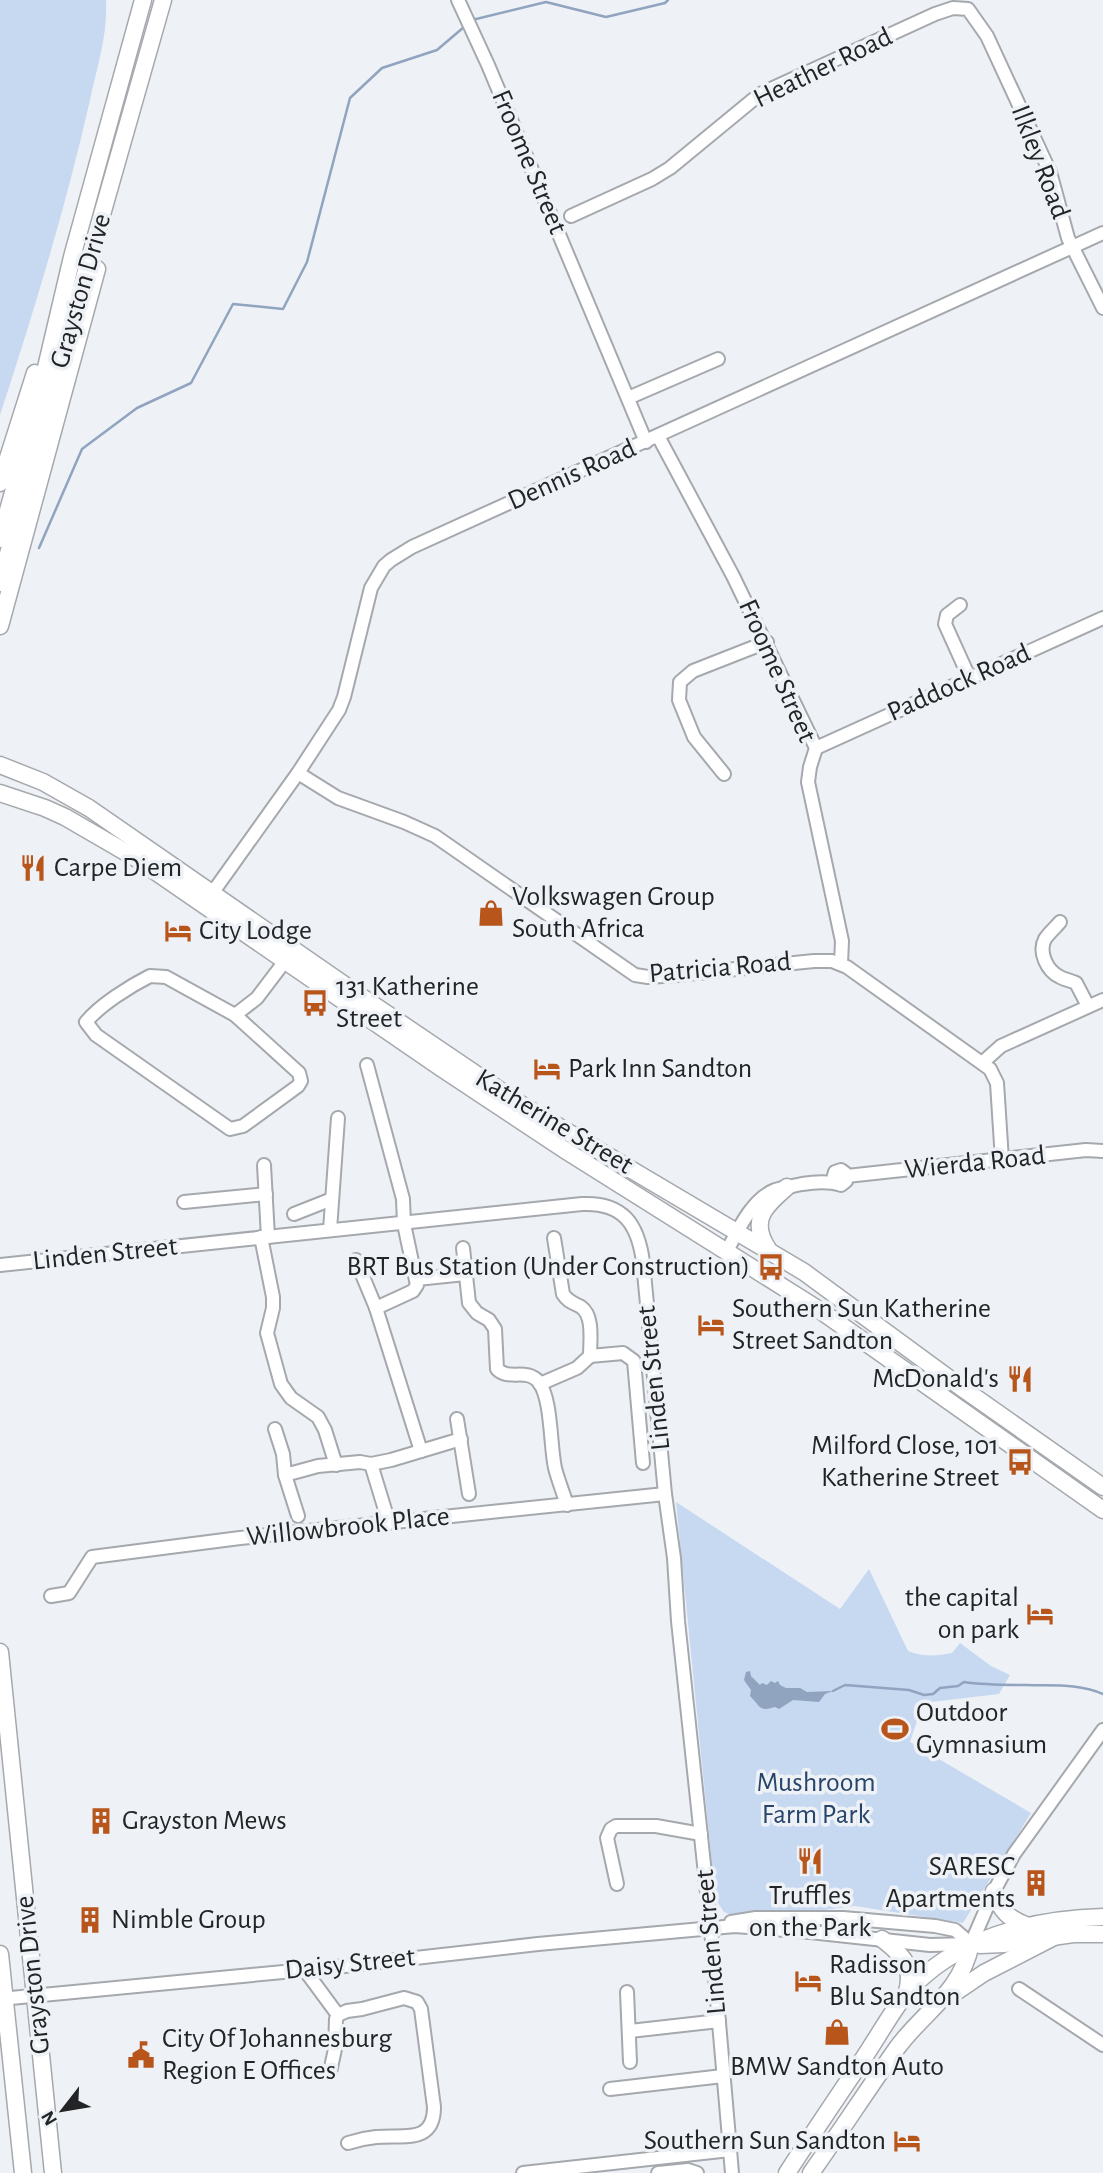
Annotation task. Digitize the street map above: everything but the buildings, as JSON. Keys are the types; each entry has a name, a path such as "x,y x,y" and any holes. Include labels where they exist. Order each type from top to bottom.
{"main road":[{"name":"Grayston Drive","path":"0,539 36,411 72,257 143,0"},
{"name":"Grayston Drive","path":"0,583 163,0"},
{"path":"0,632 89,301 134,107"},
{"path":"0,483 72,257"},
{"path":"0,757 43,782"},
{"name":"Katherine Street","path":"0,765 43,782 89,808 517,1102 804,1272 962,1388 1103,1486"},
{"name":"Katherine Street","path":"0,796 27,802 65,817 100,836 568,1152 821,1311 1103,1510"},
{"path":"769,1250 759,1231 759,1222 769,1203 787,1187"},
{"path":"881,1353 908,1363 1103,1500"},
{"name":"Grayston Drive","path":"0,1652 53,2173"},
{"path":"994,1891 1003,1912 1010,1919 1028,1926"},
{"path":"786,2173 906,1995 933,1970 986,1937 1054,1921 1103,1917"},
{"path":"971,1944 1004,1944 1085,1933 1103,1934"},
{"path":"811,2173 918,2023 939,2004 984,1973 1054,1937"},
{"path":"882,1939 901,1955 909,1973 910,1982 906,1995"},
{"path":"939,2004 963,1971 971,1944"},
{"name":"Grayston Drive","path":"0,1954 2,1999 23,2173"}],"street":[{"name":"Froome Street","path":"461,5 628,398 720,550 767,642 816,748 808,782 841,934 841,964"},
{"name":"Heather Road","path":"571,216 670,168 751,101 770,89 945,10 963,7 975,16"},
{"name":"Ilkley Road","path":"975,16 997,54 1050,172 1065,229 1103,308"},
{"name":"Dennis Road","path":"213,892 298,773 341,705 371,588 391,559 412,547 1103,233"},
{"path":"628,398 718,359"},
{"path":"960,605 947,615 945,624 969,677"},
{"name":"Paddock Road","path":"816,748 1103,618"},
{"path":"724,774 694,737 679,700 680,682 693,671 767,642"},
{"name":"Patricia Road","path":"298,773 338,798 435,836 635,975 677,975 814,961 841,964"},
{"path":"1060,922 1045,938 1042,949 1046,965 1062,979 1076,983 1088,1006"},
{"path":"235,1014 257,998 285,961"},
{"path":"841,964 990,1069 998,1083 1002,1160"},
{"path":"153,975 166,977 235,1014 301,1077 298,1086 289,1094 233,1130 96,1035 86,1022 124,992 153,975"},
{"path":"982,1063 1001,1046 1103,1000"},
{"path":"367,1065 403,1199 404,1224 417,1279 413,1291 376,1308"},
{"path":"330,1230 338,1118"},
{"name":"Wierda Road","path":"727,1251 758,1202 770,1192 787,1187 838,1178 1086,1150 1103,1151"},
{"path":"264,1165 265,1237 273,1297 268,1341 281,1384 291,1398 318,1417 336,1465"},
{"path":"184,1202 266,1194"},
{"path":"294,1213 332,1199"},
{"name":"Linden Street","path":"0,1265 591,1204 612,1208 628,1219 638,1238 642,1255 665,1494 674,1558 732,2173"},
{"path":"554,1238 563,1294 567,1300 582,1308 589,1318 590,1356"},
{"path":"463,1248 471,1307 489,1320 495,1329 498,1371 506,1375 528,1375 536,1378 540,1384 549,1418 555,1469 567,1505"},
{"path":"356,1260 376,1308 421,1451"},
{"path":"417,1279 465,1273"},
{"path":"540,1384 577,1368 590,1356 623,1353 634,1361 643,1463"},
{"path":"457,1419 470,1494"},
{"path":"275,1429 298,1516"},
{"path":"285,1475 310,1467 360,1462 371,1464 391,1460 461,1439"},
{"path":"371,1464 389,1522"},
{"name":"Willowbrook Place","path":"51,1596 69,1593 92,1558 240,1538 665,1494"},
{"path":"971,1944 1014,1854 1103,1730"},
{"path":"617,1884 607,1838 611,1829 616,1826 656,1826 701,1834"},
{"name":"Daisy Street","path":"2,1999 707,1928 756,1918 844,1918 935,1926 955,1930 971,1944"},
{"name":"Daisy Street","path":"735,1924 930,1945 971,1944"},
{"path":"304,1969 338,2015"},
{"path":"1019,1989 1103,2045"},
{"path":"626,1992 630,2062"},
{"path":"330,2072 338,2015 404,1998 417,2002 421,2009 434,2107 430,2127 418,2135 377,2136 348,2143"},
{"path":"629,2031 719,2021"},
{"path":"610,2089 723,2076"},
{"path":"523,2173 730,2150"},
{"path":"658,2173 688,2170 697,2173"}],"green space":[{"path":"0,0 106,0 106,13 101,50 71,179 0,415"},
{"name":"Mushroom Farm Park","path":"676,1502 840,1609 869,1569 908,1651 924,1655 946,1654 952,1653 960,1643 991,1666 1010,1675 999,1694 923,1703 910,1742 1031,1813 963,1923 855,1906 736,1917 724,1912 718,1903 712,1865"}],"shaded area":[{"path":"750,1671 760,1685 778,1681 786,1688 800,1688 807,1692 833,1691 825,1694 819,1702 793,1700 779,1709 763,1709 750,1696 751,1690 744,1680 746,1672"}],"waterway":[{"path":"472,20 546,2 606,17 668,0"},
{"path":"39,548 82,449 137,408 191,383 233,304 283,309 307,262 350,98 382,68 437,50 464,27"},
{"path":"833,1691 845,1685 909,1690 924,1695 964,1682 1065,1686 1103,1694"}],"place":[{"name":"Carpe Diem","path":"33,868"},
{"name":"Volkswagen Group South Africa","path":"491,913"},
{"name":"City Lodge","path":"178,931"},
{"name":"131 Katherine Street","path":"315,1003"},
{"name":"Park Inn Sandton","path":"547,1069"},
{"name":"BRT Bus Station (Under Construction)","path":"771,1267"},
{"name":"Southern Sun Katherine Street Sandton","path":"711,1325"},
{"name":"McDonald's","path":"1020,1379"},
{"name":"Milford Close, 101 Katherine Street","path":"1020,1462"},
{"name":"the capital on park","path":"1040,1614"},
{"name":"Outdoor Gymnasium","path":"895,1729"},
{"name":"Grayston Mews","path":"101,1821"},
{"name":"Truffles on the Park","path":"810,1861"},
{"name":"SARESC Apartments","path":"1036,1883"},
{"name":"Nimble Group","path":"90,1920"},
{"name":"Radisson Blu Sandton","path":"808,1981"},
{"name":"BMW Sandton Auto","path":"837,2032"},
{"name":"City Of Johannesburg Region E Offices","path":"141,2055"},
{"name":"Southern Sun Sandton","path":"907,2141"}]}
